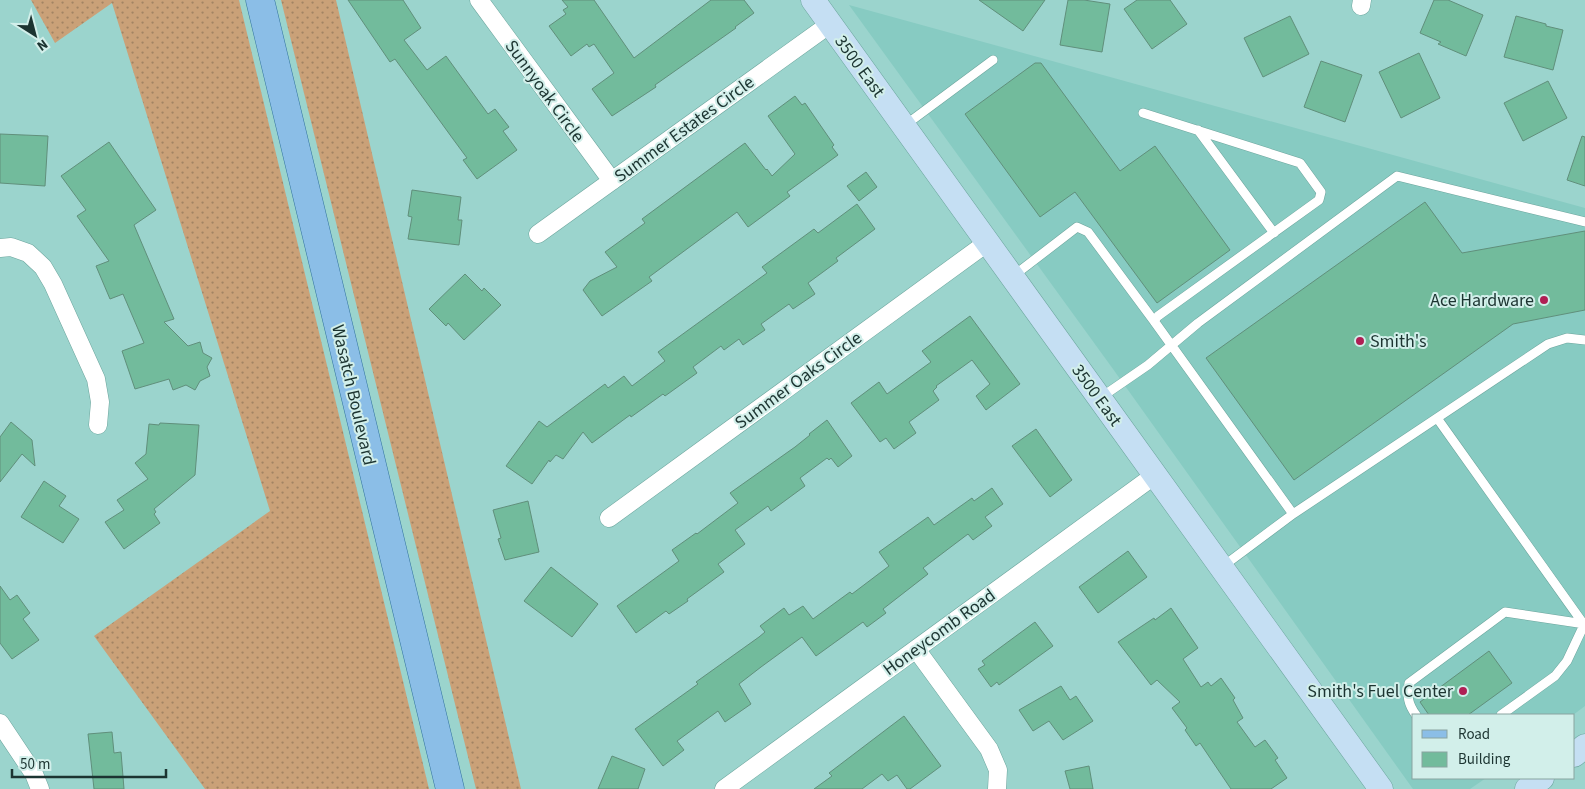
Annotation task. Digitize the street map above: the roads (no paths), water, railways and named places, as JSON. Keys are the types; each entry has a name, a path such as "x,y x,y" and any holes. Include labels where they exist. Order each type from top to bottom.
{"main road":[{"name":"Wasatch Boulevard","path":"260,0 450,789"},
{"name":"3500 East","path":"813,0 1381,789"},
{"path":"1527,789 1541,779"}],"street":[{"name":"Sunnyoak Circle","path":"479,0 612,181"},
{"name":"Summer Estates Circle","path":"538,234 830,24"},
{"name":"Summer Oaks Circle","path":"609,518 988,242"},
{"path":"0,248 11,247 28,253 43,267 53,284 96,379 100,402 98,425"},
{"name":"Honeycomb Road","path":"724,789 1155,475"},
{"path":"916,649 989,749 998,770 997,789"},
{"path":"0,722 34,774 40,789"}],"lane":[{"path":"904,126 993,60"},
{"path":"1143,113 1300,163 1321,192 1319,200 1158,316 1154,322"},
{"path":"1198,130 1274,233"},
{"path":"1100,399 1148,365 1198,323 1397,176 1585,222"},
{"path":"1012,277 1077,227 1088,232 1294,514"},
{"path":"1221,567 1294,514 1548,344 1567,338 1585,340"},
{"path":"1437,418 1585,625"},
{"path":"1415,714 1410,706 1407,695 1410,683 1505,612 1585,625"},
{"path":"1502,714 1555,676 1567,661 1585,625"}],"place":[{"name":"Ace Hardware","path":"1544,300"},
{"name":"Smith's","path":"1360,341"},
{"name":"Smith's Fuel Center","path":"1463,691"}]}
